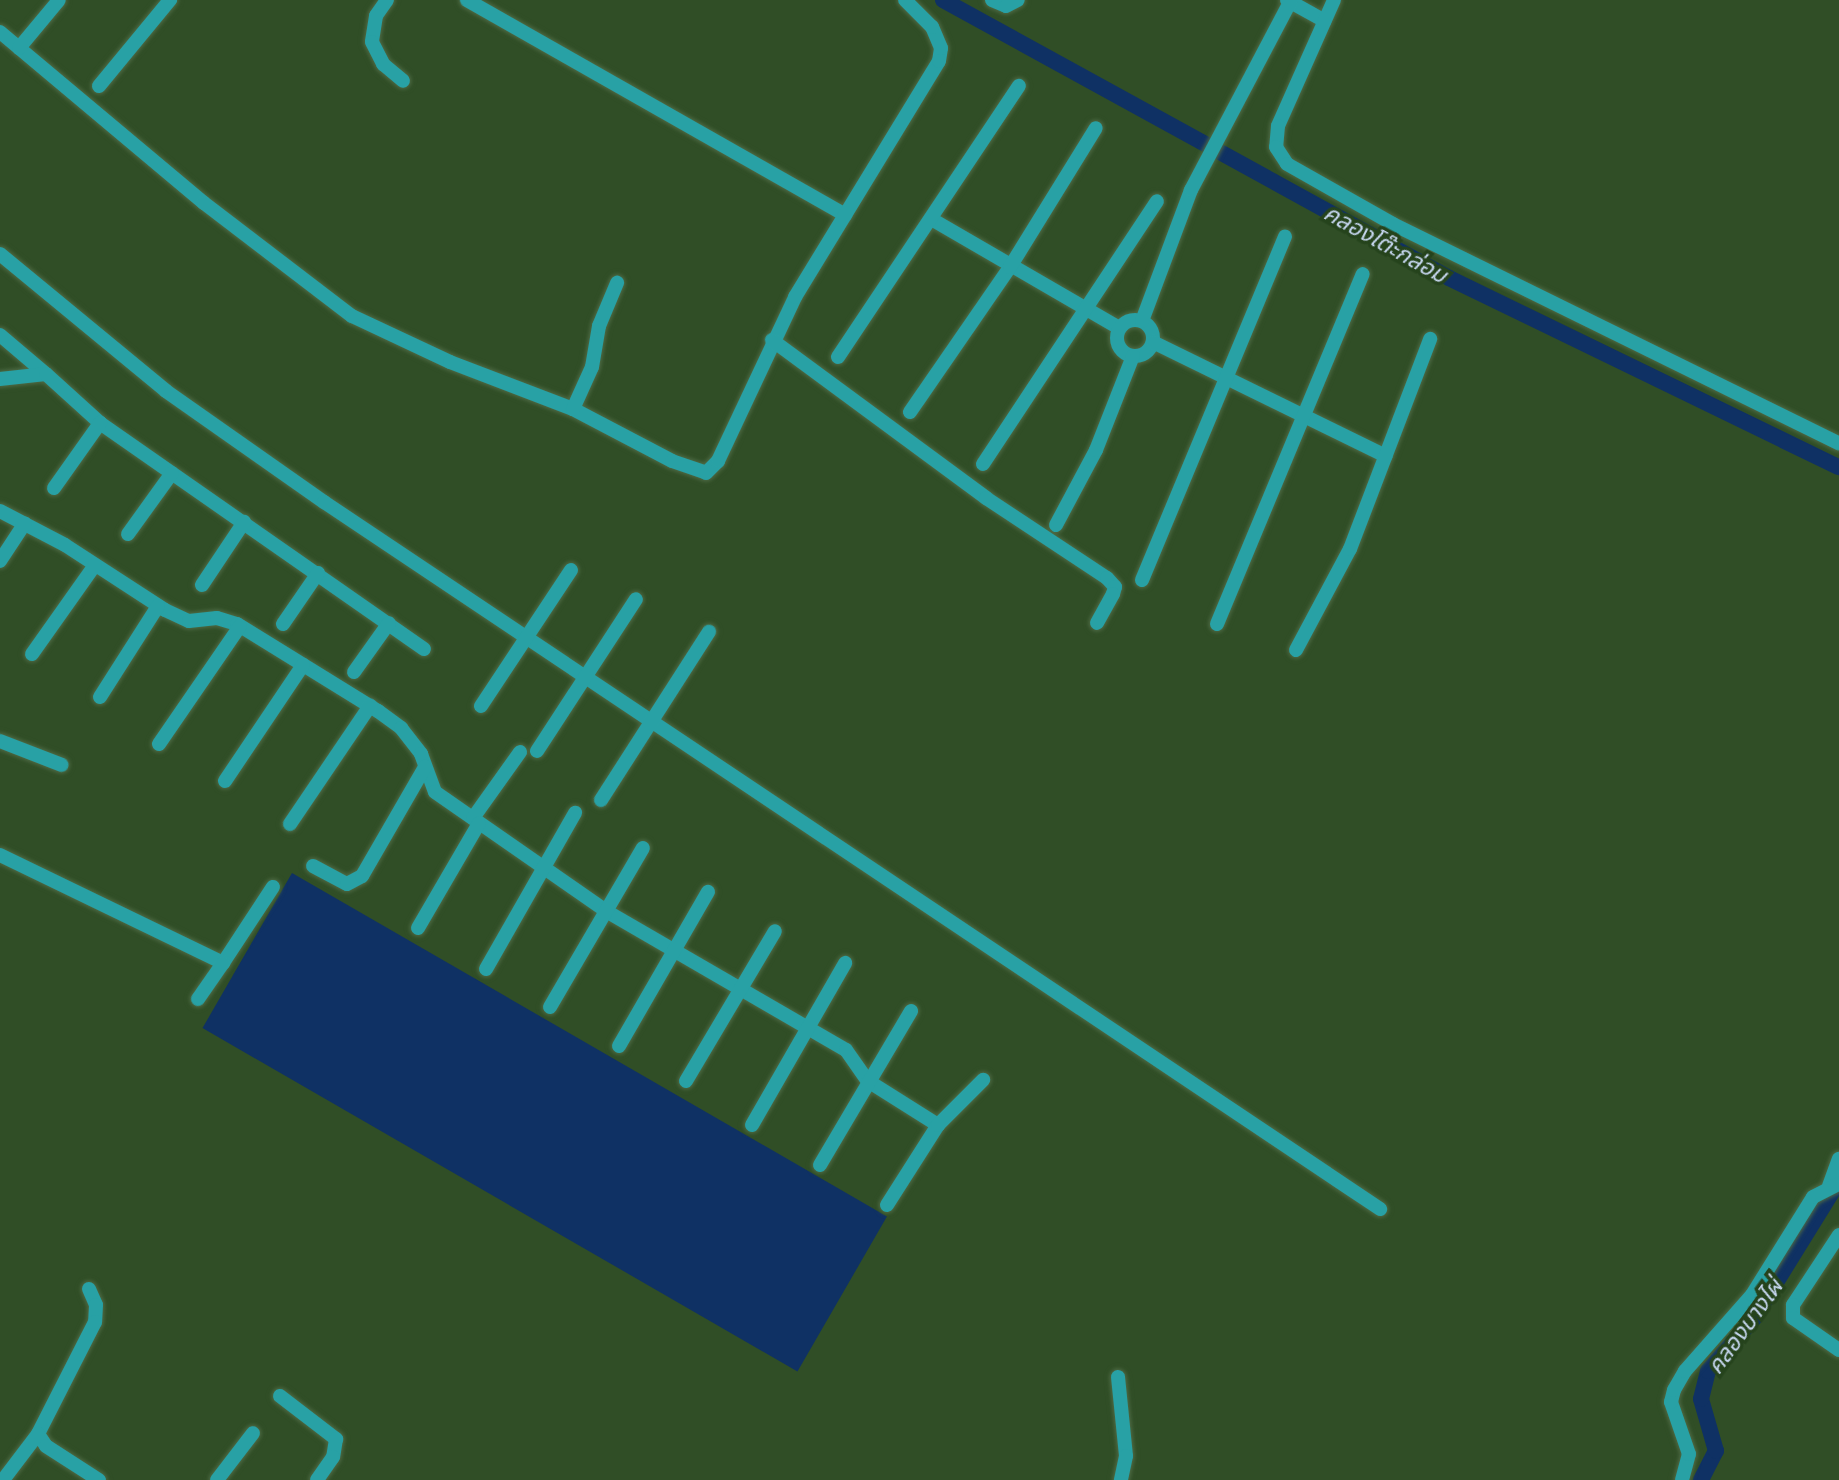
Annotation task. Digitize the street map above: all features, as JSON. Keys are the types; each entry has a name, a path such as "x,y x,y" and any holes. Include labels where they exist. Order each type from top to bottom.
{"street":[{"path":"19,48 59,0"},
{"path":"99,86 170,0"},
{"path":"387,0 376,16 372,42 383,64 402,81"},
{"path":"467,0 845,215"},
{"path":"0,32 204,203 352,316 450,362 573,409 672,461 706,473 718,461 772,340 939,61 941,48 932,27 908,5 895,0"},
{"path":"992,0 1006,6 1018,0"},
{"path":"1334,0 1321,18 1278,126 1276,147 1287,164 1403,229 1839,443"},
{"path":"1142,321 1191,190 1291,2 1321,18"},
{"path":"838,357 933,220 1019,86"},
{"path":"910,412 1010,267 1096,128"},
{"path":"983,464 1157,201"},
{"path":"933,220 1086,312 1119,328"},
{"path":"1143,580 1225,376 1285,237"},
{"path":"0,254 166,391 526,638 1380,1209"},
{"path":"1217,624 1363,274"},
{"path":"573,409 592,367 599,326 617,284"},
{"path":"1128,321 1142,321 1150,327 1153,342 1146,353 1133,356 1118,345 1119,328 1128,321"},
{"path":"0,335 100,423 389,622 424,649"},
{"path":"1296,650 1350,549 1430,339"},
{"path":"772,340 986,498 1107,578 1115,587 1097,623"},
{"path":"1153,342 1386,456"},
{"path":"1056,525 1096,450 1133,356"},
{"path":"0,387 0,379 46,373"},
{"path":"54,488 100,423"},
{"path":"128,534 172,473"},
{"path":"0,511 95,565 158,606 189,621 217,618 240,626 370,706 401,728 421,754 435,792 541,869 606,911 675,948 846,1050 868,1082 938,1125"},
{"path":"202,585 244,522"},
{"path":"0,561 25,523"},
{"path":"32,654 95,565"},
{"path":"481,706 571,570"},
{"path":"283,624 318,573"},
{"path":"537,751 636,599"},
{"path":"100,697 158,606"},
{"path":"354,672 389,622"},
{"path":"159,744 240,626"},
{"path":"601,800 709,632"},
{"path":"225,780 303,665"},
{"path":"290,824 370,706"},
{"path":"0,741 62,765"},
{"path":"418,928 476,820 520,752"},
{"path":"313,866 347,884 362,876 425,767"},
{"path":"485,969 575,813"},
{"path":"550,1007 643,848"},
{"path":"0,855 223,963"},
{"path":"198,999 273,887"},
{"path":"619,1046 708,892"},
{"path":"686,1081 775,931"},
{"path":"752,1125 845,963"},
{"path":"820,1165 911,1012"},
{"path":"887,1205 938,1125 983,1080"},
{"path":"1682,1480 1689,1454 1671,1402 1674,1390 1685,1371 1752,1295 1813,1197 1835,1185 1839,1159"},
{"path":"1839,1235 1793,1305 1793,1318 1839,1350"},
{"path":"3,1480 38,1434 95,1322 96,1306 89,1289"},
{"path":"1118,1377 1126,1456 1121,1480"},
{"path":"279,1396 336,1439 333,1457 317,1480"},
{"path":"217,1480 253,1433"},
{"path":"38,1434 46,1446 99,1480"}],"water":[{"path":"292,873 887,1216 797,1372 203,1028"}],"waterway":[{"name":"คลองโต๊ะกล่อม","path":"943,0 1449,278 1839,467"},
{"name":"คลองบางไผ่","path":"1701,1480 1716,1451 1701,1399 1708,1371 1754,1318 1839,1181"}]}
